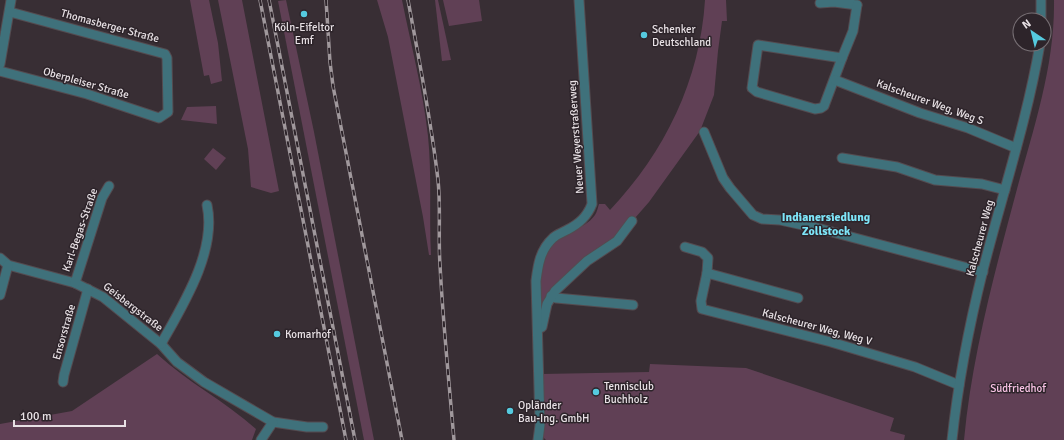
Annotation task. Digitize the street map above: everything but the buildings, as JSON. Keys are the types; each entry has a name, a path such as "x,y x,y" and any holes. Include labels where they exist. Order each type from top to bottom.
{"street":[{"path":"0,64 11,0"},
{"name":"Neuer Weyerstraßerweg","path":"538,440 540,425 536,281 538,262 544,248 554,237 580,223 588,214 592,204 579,0"},
{"path":"1041,12 1042,0"},
{"path":"820,3 860,2 854,31 824,106 815,109 757,92 752,88 758,45 842,58"},
{"name":"Thomasberger Straße","path":"10,12 166,54 168,112 164,116"},
{"name":"Kalscheurer Weg","path":"952,440 959,385 968,338 983,272 1033,84 1039,52"},
{"name":"Oberpleiser Straße","path":"0,72 87,94 159,118 164,116"},
{"name":"Kalscheurer Weg, Weg S","path":"835,80 920,113 968,128 1016,148"},
{"path":"704,132 723,178 753,215 762,219 780,220 822,229 983,272"},
{"path":"842,158 897,167 935,180 982,184 1005,190"},
{"name":"Karl-Begas-Straße","path":"75,283 102,198 109,186"},
{"name":"Geisbergstraße","path":"161,344 196,276 207,246 209,229 207,205"},
{"path":"538,328 542,327 547,304 554,291 587,261 617,241 632,221"},
{"path":"685,247 702,252 708,258 708,273 798,298"},
{"name":"Geisbergstraße","path":"0,258 8,265 75,283 114,304 161,344 177,362 204,382 273,422"},
{"path":"0,295 8,265"},
{"name":"Kalscheurer Weg, Weg V","path":"708,273 701,301 702,309 830,342 915,367 959,385"},
{"name":"Ensorstraße","path":"63,382 88,289"},
{"path":"551,296 556,298 633,305"},
{"path":"261,440 273,422 307,427 323,427"}],"green space":[{"path":"190,0 209,0 218,43 222,81 211,84 209,75 204,76"},
{"path":"218,0 242,0 279,191 271,193 251,187 248,149"},
{"path":"286,0 314,132 374,440 364,440 278,1"},
{"path":"377,0 402,0 423,102 428,136 431,255 429,255 388,37"},
{"path":"435,0 438,0 451,60 442,61"},
{"path":"443,0 479,0 482,21 449,26"},
{"path":"705,0 726,0 727,21 722,21 714,95 700,131 649,202 614,242 600,250 540,313 541,272 546,252 556,241 590,220 596,214 599,204 605,204 610,210 630,188 663,139 687,86 696,58 702,30"},
{"name":"Südfriedhof","path":"1054,0 1064,0 1064,440 964,440 978,345 1042,96 1050,52 1052,52"},
{"path":"216,106 217,124 181,120 187,107"},
{"path":"213,148 226,158 216,170 204,159"},
{"path":"157,354 181,374 232,409 256,429 252,440 0,440 0,424 72,411"},
{"path":"650,364 746,368 894,418 890,431 905,435 904,440 546,440 544,438 542,374 649,372"}],"railway":[{"path":"260,0 346,440"},
{"path":"269,0 355,440"},
{"path":"326,0 333,86 402,440"},
{"path":"408,0 428,112 438,180 441,287 454,440"}],"place":[{"name":"Köln-Eifeltor Emf","path":"304,14"},
{"name":"Schenker Deutschland","path":"644,35"},
{"name":"Komarhof","path":"277,334"},
{"name":"Tennisclub Buchholz","path":"596,392"},
{"name":"Opländer Bau-Ing. GmbH","path":"510,411"}],"district":[{"name":"Indianersiedlung Zollstock","path":"826,224"}]}
